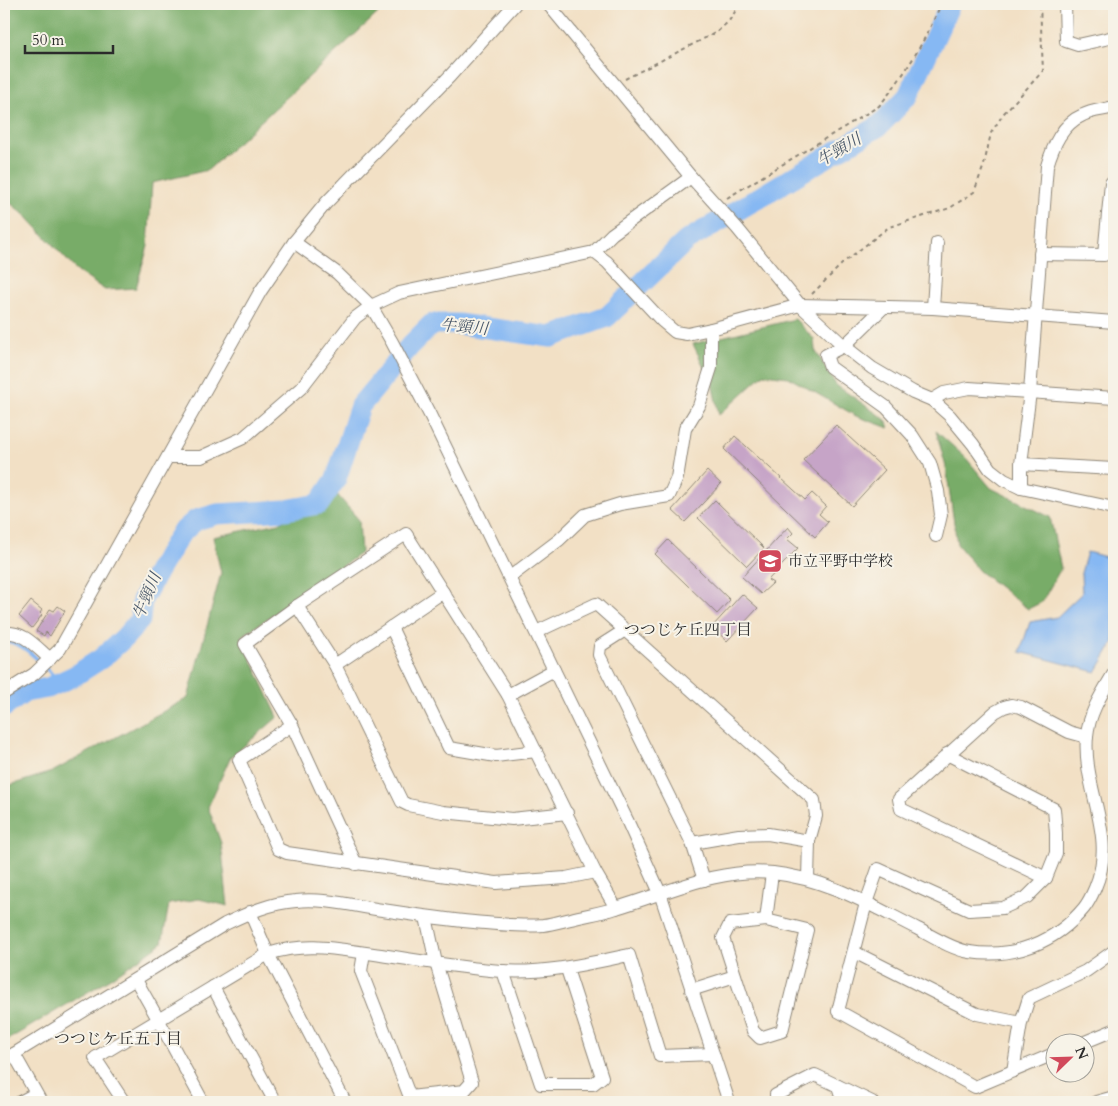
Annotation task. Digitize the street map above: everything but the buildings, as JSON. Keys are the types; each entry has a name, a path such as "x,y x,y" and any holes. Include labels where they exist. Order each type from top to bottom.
{"street":[{"path":"4,693 34,674 60,649 260,292 294,242 326,203 450,76 515,4"},
{"path":"548,4 800,305 844,346 872,368 913,392 932,400 950,416 974,444 990,469 1004,480 1021,488 1114,508"},
{"path":"1065,4 1066,41 1078,45 1114,37"},
{"path":"1021,488 1021,464 1030,392 1047,166 1058,139 1068,125 1083,114 1114,107"},
{"path":"168,457 201,457 243,438 301,388 355,318 371,306 399,293 594,252 612,234 691,177"},
{"path":"1040,254 1104,255 1111,183 1114,180"},
{"path":"294,242 337,273 371,306 414,382 627,820 660,893 730,1102"},
{"path":"933,308 937,243"},
{"path":"594,252 607,262 662,321 675,332 687,334 800,305 933,308 1114,322"},
{"path":"884,307 844,346 826,355 830,367 886,407 912,435 930,463 938,491 941,515 936,536"},
{"path":"510,577 559,540 585,515 620,504 669,496 677,478 685,429 699,406 711,368 711,329"},
{"path":"932,400 944,393 969,388 1114,398"},
{"path":"1021,464 1114,469"},
{"path":"356,864 292,725 245,644 297,606 406,534 508,695 595,872 616,908"},
{"path":"335,665 443,592"},
{"path":"536,632 596,604 814,800 816,816 810,841 808,879"},
{"path":"297,606 335,665 402,802 442,812 512,819 567,813"},
{"path":"391,627 449,748 496,756 536,751"},
{"path":"625,630 600,646 599,655 692,843 704,880"},
{"path":"4,634 10,632 24,636 50,659"},
{"path":"508,695 554,670"},
{"path":"20,1102 38,1098 9,1057 225,924 250,912 274,904 299,900 331,902 426,917 509,926 545,924 616,908 704,880 740,873 772,873 808,879 839,889 939,940 969,952 1005,953 1035,946 1059,932 1085,907 1101,879 1110,848 1090,770 1087,737 1092,714 1101,694 1114,673"},
{"path":"1046,878 901,809 899,799 947,754 1004,707 1011,705 1021,707 1069,732 1087,737"},
{"path":"292,725 239,760 278,849 287,853 356,864 496,883 566,878 595,872"},
{"path":"947,754 1054,809 1056,853 1046,878 1028,897 1003,908 969,910 878,868 866,903 838,1010 975,1087 1046,1058"},
{"path":"692,843 739,835 768,834 810,841"},
{"path":"766,920 772,873"},
{"path":"250,912 268,954 345,1102"},
{"path":"364,953 361,971 410,1097 464,1091 472,1082 436,963 426,917"},
{"path":"766,920 808,930 782,1031 760,1038 753,1031 735,976 723,938 730,924 766,920"},
{"path":"124,1102 94,1058 268,954 287,948 319,946 503,971 568,968 629,955 660,1056 713,1054"},
{"path":"854,952 977,1014 1021,1023"},
{"path":"1013,1071 1021,1023 1029,998 1086,971 1113,954"},
{"path":"503,971 541,1084 593,1084 602,1077 568,968"},
{"path":"691,990 735,976"},
{"path":"136,980 203,1102"},
{"path":"213,987 274,1102"},
{"path":"1096,1037 1114,1030"},
{"path":"778,1102 776,1095 815,1075 872,1102"},
{"path":"838,1086 843,1102"},
{"path":"1096,1102 1113,1099"}],"path":[{"path":"614,84 717,32 729,21 740,4"},
{"path":"716,204 878,106 897,84 926,38 941,4"},
{"path":"800,305 844,262 888,227 950,208 974,192 984,165 991,133 1004,113 1043,71 1040,4"}],"green space":[{"path":"4,4 388,4 208,170 152,183 148,246 136,288 105,290 78,272 26,216 4,198"},
{"path":"795,319 814,339 815,350 836,385 886,420 889,428 856,416 788,377 764,374 719,415 712,383 693,344"},
{"path":"936,431 966,458 991,488 1050,517 1061,568 1042,602 1028,609 979,571 957,544 946,467"},
{"path":"334,491 359,520 361,553 241,637 278,717 230,758 208,807 221,843 228,906 199,899 169,904 162,943 113,977 4,1042 4,787 52,772 188,698 221,573 213,537 279,523"}],"water":[{"path":"1087,552 1114,559 1114,642 1096,672 1020,652 1030,622 1057,617 1082,593 1081,573"}],"waterway":[{"name":"牛頸川","path":"4,707 25,692 48,688 74,676 102,658 124,638 140,620 142,600 159,569 181,533 196,520 217,514 286,510 319,504 336,479 360,406 410,346 432,324 458,324 551,337 607,317 686,241 879,126 908,96 950,4"},
{"path":"4,642 12,642 27,650 60,683"}],"place":[{"name":"市立平野中学校","path":"770,561"}],"district":[{"name":"つつじケ丘四丁目","path":"688,630"},
{"name":"つつじケ丘五丁目","path":"118,1039"}]}
